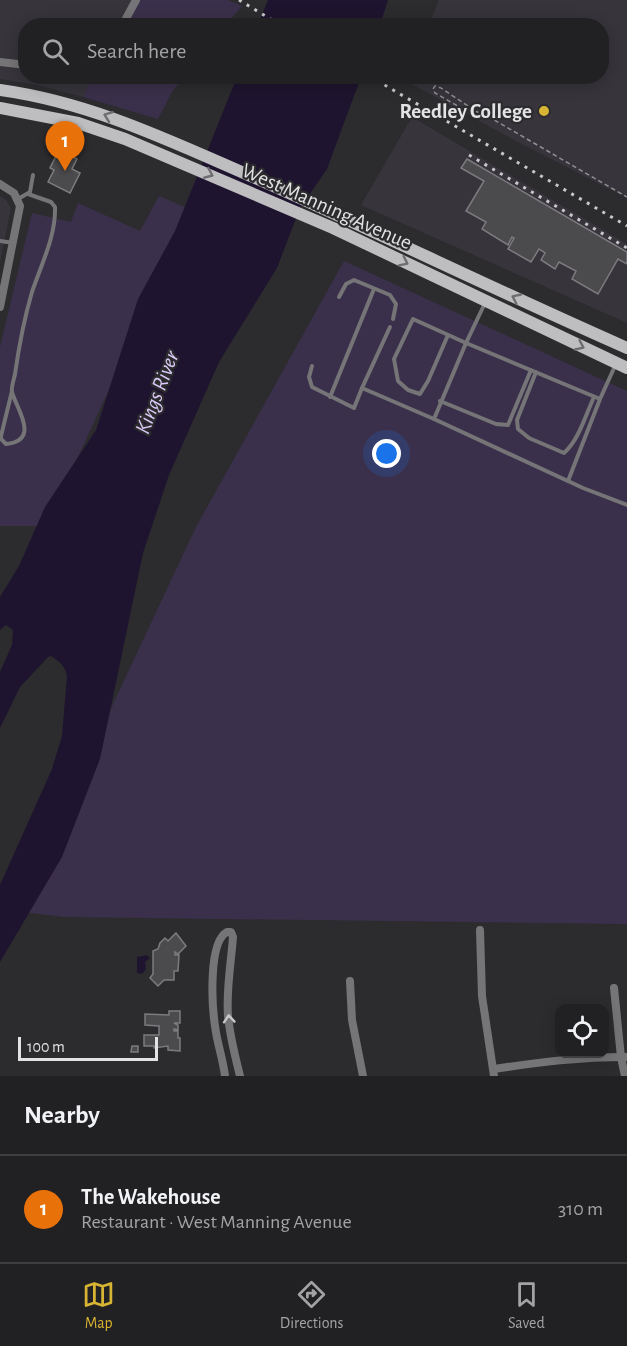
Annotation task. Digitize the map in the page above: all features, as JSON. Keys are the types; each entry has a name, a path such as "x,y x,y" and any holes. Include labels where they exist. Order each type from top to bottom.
{"main road":[{"name":"West Manning Avenue","path":"0,90 35,95 82,107 162,137 627,348"},
{"name":"West Manning Avenue","path":"0,108 78,123 155,151 333,228 622,366"}],"street":[{"path":"126,18 136,0"},
{"path":"0,62 18,64"},
{"path":"0,184 11,190 18,199 20,210 0,307"},
{"path":"480,930 482,996 494,1073 548,1060 624,1058"},
{"path":"225,1076 215,1027 213,994 219,939 227,932 231,932 233,937 228,979 228,1014 232,1045 240,1076"},
{"path":"350,981 352,1020 363,1076"},
{"path":"614,988 625,1076"}],"lane":[{"path":"18,199 32,189 33,175"},
{"path":"12,391 21,410 24,427 21,438 16,442 6,444 1,436 12,391 22,330 51,236 55,211 51,202 28,194"},
{"path":"0,241 14,243"},
{"path":"339,297 346,284 354,280 390,295 396,304 393,319"},
{"path":"330,397 374,289"},
{"path":"434,419 486,301"},
{"path":"448,334 420,394 408,390 398,381 394,359 413,319 600,399"},
{"path":"312,366 309,377 312,387 354,408 390,327"},
{"path":"568,481 600,399 622,366"},
{"path":"440,401 496,424 508,425 531,370"},
{"path":"536,372 517,420 518,429 529,438 546,446 564,453 569,448 594,397"},
{"path":"363,388 627,506"}],"path":[{"path":"474,110 441,88 435,86 433,89 435,93 461,108 482,113 627,198"}],"shaded area":[{"path":"0,0 132,0 123,18 18,18 18,82 0,79"},
{"path":"132,0 228,0 242,6 232,18 123,18"},
{"name":"Reedley College","path":"439,0 627,0 627,198 411,84 609,84 609,18 432,18"},
{"path":"31,84 90,84 83,97"},
{"path":"89,84 178,84 158,119 83,97"},
{"path":"412,117 627,244 627,323 361,205"},
{"path":"0,196 11,208 0,263"},
{"path":"159,196 192,210 46,526 0,526 0,347 32,213 71,222 78,203 140,231"},
{"path":"344,261 627,391 627,924 64,917 16,911 196,527"}],"water":[{"path":"268,0 388,0 382,18 261,18"},
{"name":"Kings River","path":"234,84 358,84 327,169 300,208 277,268 219,362 169,475 143,553 100,759 62,857 0,962 0,885 52,769 62,736 67,676 59,662 51,656 48,657 20,687 0,728 0,672 12,645 13,630 6,625 0,630 0,597 19,566 45,507 96,430 138,299 175,231"},
{"path":"147,955 150,958 145,962 146,969 142,974 137,973 137,957"}],"building":[{"path":"59,150 77,159 72,169 80,173 70,193 48,182 54,170 50,168"},
{"path":"467,159 627,252 627,264 618,259 598,294 572,279 576,271 559,262 555,269 541,260 545,253 539,249 531,262 508,249 514,238 512,237 508,245 482,229 486,222 466,211 484,181 461,168"},
{"path":"176,933 186,946 178,954 175,952 175,955 179,955 178,971 174,971 174,980 164,980 158,986 150,978 153,974 153,951 158,949 165,938 168,941"},
{"path":"169,1011 180,1011 180,1023 174,1023 178,1025 178,1030 174,1029 174,1031 178,1031 180,1051 168,1050 168,1046 154,1048 154,1046 144,1046 144,1035 159,1035 159,1026 145,1025 145,1014 169,1015"},
{"path":"132,1046 138,1046 138,1052 131,1052"}],"railway":[{"path":"239,0 269,18"},
{"path":"383,84 627,226"},
{"path":"469,155 627,248"}],"place":[{"name":"Reedley College","path":"544,111"},
{"name":"The Wakehouse","path":"65,171"}]}
